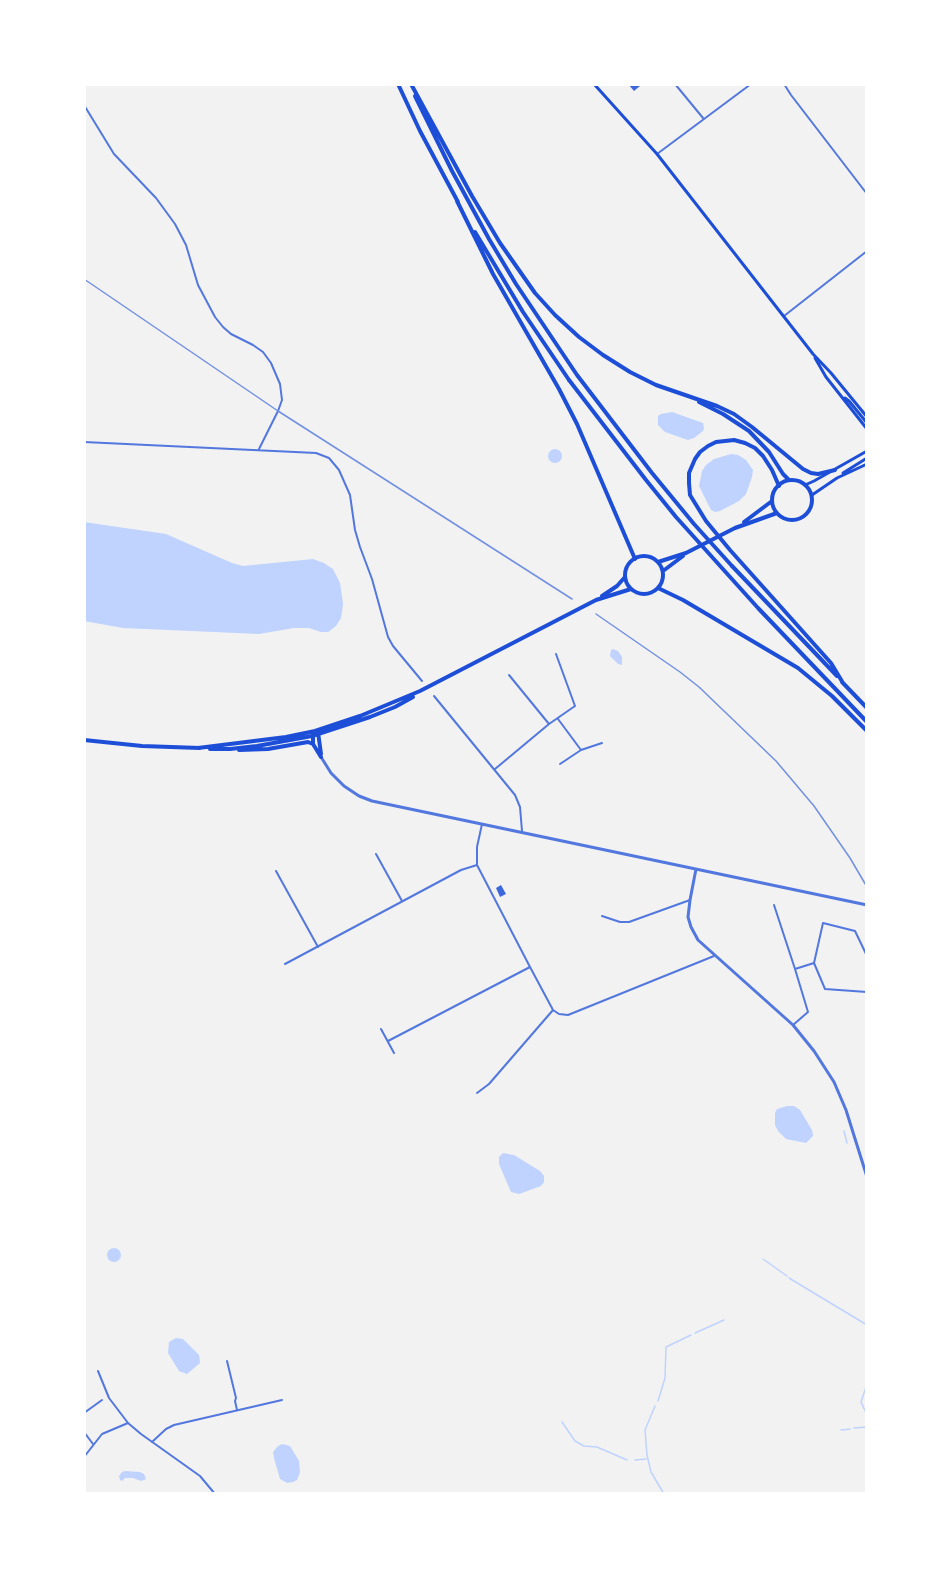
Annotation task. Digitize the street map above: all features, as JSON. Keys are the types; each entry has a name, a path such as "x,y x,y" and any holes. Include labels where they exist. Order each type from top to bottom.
{"main road":[{"path":"398,84 493,273 577,424 635,559"},
{"path":"410,84 500,243 535,293 579,337 603,355 656,385 734,414 803,469 818,474 835,470"},
{"path":"410,84 452,171 489,239 577,375 694,524 867,708"},
{"path":"594,84 657,154 813,354 867,417"},
{"path":"457,201 512,294 569,380 646,480 758,608 867,722"},
{"path":"813,354 826,377 867,429"},
{"path":"680,394 723,414 749,431 769,452 789,480"},
{"path":"841,396 849,401 867,423"},
{"path":"779,486 763,456 755,448 734,440 717,442 708,446 695,459 689,473 690,495 706,520 831,663 843,683"},
{"path":"805,485 867,452"},
{"path":"812,495 867,458"},
{"path":"837,478 867,464"},
{"path":"789,480 805,485 812,495 808,512 799,519 787,520 777,513 772,501 775,490 779,486 789,480"},
{"path":"735,528 772,501"},
{"path":"658,562 686,553 735,528 777,513"},
{"path":"663,571 686,553"},
{"path":"641,556 658,562 663,571 663,580 658,588 653,593 645,595 631,590 625,577 626,568 641,556"},
{"path":"198,748 317,732 360,716 420,691 597,600 625,577"},
{"path":"658,588 671,593 798,668 832,696 867,731"},
{"path":"597,600 631,590"},
{"path":"230,749 274,744 312,736 317,732"},
{"path":"317,732 321,757"},
{"path":"312,736 313,744 321,757"},
{"path":"84,740 141,746 259,750 308,742 313,744"}],"street":[{"path":"675,84 703,118"},
{"path":"657,154 751,84"},
{"path":"784,84 867,194"},
{"path":"84,105 114,154 156,198 175,224 186,245 198,285 215,317 231,334 262,352 276,372 282,400 259,449"},
{"path":"784,317 867,251"},
{"path":"84,442 259,449 316,453 329,458 339,470 350,495 355,530 388,636 393,646 422,681"},
{"path":"495,769 549,724 575,706 556,654"},
{"path":"509,675 549,724"},
{"path":"434,696 515,795 520,807 522,832"},
{"path":"557,718 581,750"},
{"path":"560,764 581,750 603,743"},
{"path":"321,757 340,783 363,798 867,905"},
{"path":"482,824 477,847 477,865 553,1010 559,1014 568,1015 714,956"},
{"path":"375,854 402,902"},
{"path":"285,964 461,870 477,865"},
{"path":"696,869 688,917 698,940 793,1025 818,1057 834,1082 846,1110 867,1177"},
{"path":"276,871 318,947"},
{"path":"602,916 620,922 629,922 690,900"},
{"path":"774,905 808,1012 793,1025"},
{"path":"867,956 855,931 823,923 814,963 825,989 867,992"},
{"path":"795,969 814,963"},
{"path":"388,1041 530,967"},
{"path":"477,1093 489,1084 553,1010"},
{"path":"381,1029 394,1053"},
{"path":"227,1361 237,1410"},
{"path":"98,1371 109,1398 128,1423 200,1476 215,1494"},
{"path":"84,1413 102,1400"},
{"path":"152,1442 174,1425 282,1400"},
{"path":"84,1457 102,1434 128,1423"},
{"path":"84,1432 93,1445"}],"water":[{"path":"672,412 703,423 703,431 688,440 665,432 658,425 658,416"},
{"path":"555,449 560,451 562,456 560,461 555,463 550,461 548,456 550,451"},
{"path":"731,454 746,460 753,470 752,477 746,494 739,501 715,512 711,510 699,486 702,471 714,459"},
{"path":"84,522 166,534 243,566 313,559 324,563 333,569 340,583 343,604 341,618 328,632 294,628 259,634 123,628 84,621"},
{"path":"613,649 618,651 622,657 622,665 610,656"},
{"path":"794,1106 800,1110 812,1130 813,1136 806,1143 786,1139 778,1131 775,1125 775,1113 777,1109"},
{"path":"503,1153 514,1155 540,1171 544,1176 541,1186 519,1194 511,1192 499,1164 499,1157"},
{"path":"114,1248 119,1250 121,1255 119,1260 114,1262 109,1260 107,1255 109,1250"},
{"path":"176,1338 183,1339 199,1355 200,1363 187,1374 179,1371 168,1353 169,1342"},
{"path":"282,1444 290,1446 299,1461 300,1472 297,1480 293,1482 287,1483 280,1479 273,1452"},
{"path":"125,1471 140,1472 146,1479 141,1481 125,1478 122,1481 119,1476"}],"building":[{"path":"628,84 638,84 640,86 634,91"},
{"path":"501,885 506,894 500,897 496,888"}],"waterway":[{"path":"844,1131 847,1143"},
{"path":"763,1259 787,1276"},
{"path":"789,1278 867,1325"},
{"path":"695,1333 724,1320"},
{"path":"658,1401 665,1378 666,1347 691,1335"},
{"path":"866,1387 861,1402 867,1415"},
{"path":"655,1406 645,1430 647,1455 651,1472 664,1494"},
{"path":"562,1422 575,1441 584,1446 597,1447 627,1460"},
{"path":"854,1428 867,1427"},
{"path":"841,1430 850,1429"},
{"path":"635,1460 646,1459"}],"railway":[{"path":"84,279 278,411 572,599"},
{"path":"596,614 699,687 776,761 814,806 867,887"}]}
